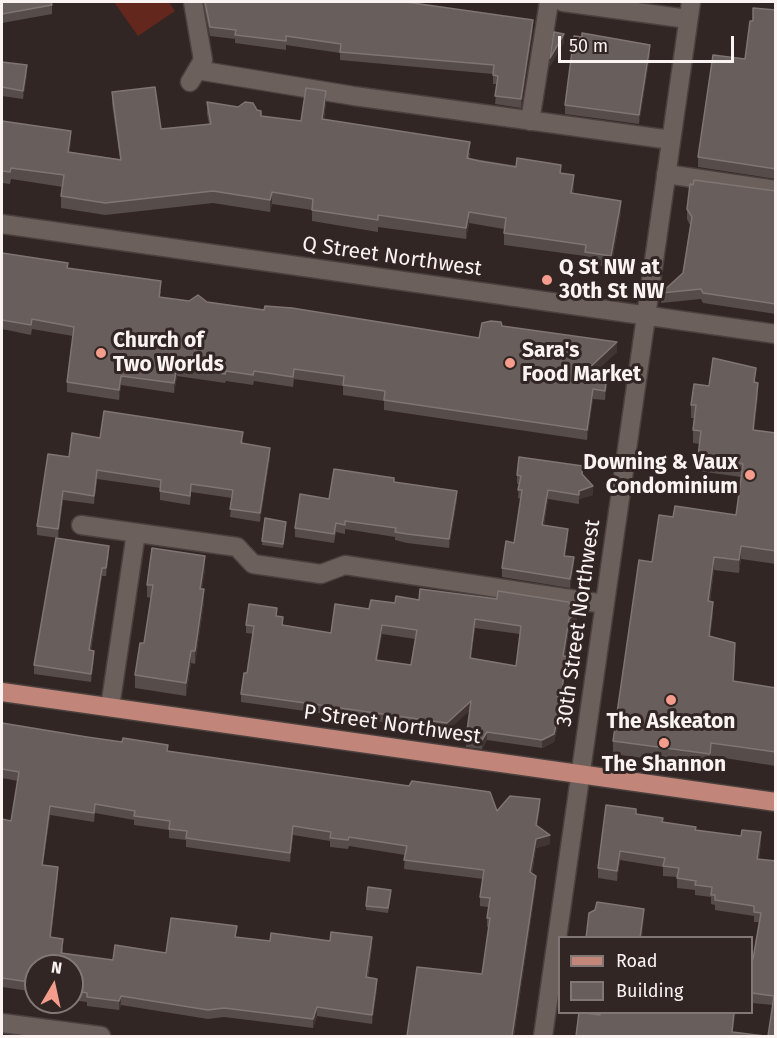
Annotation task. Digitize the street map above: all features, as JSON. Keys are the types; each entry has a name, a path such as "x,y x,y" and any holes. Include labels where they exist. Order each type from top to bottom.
{"main road":[{"name":"P Street Northwest","path":"2,692 776,802"}],"street":[{"path":"193,2 203,60 194,76 671,140"},
{"path":"530,121 549,2"},
{"path":"563,2 690,10"},
{"name":"30th Street Northwest","path":"543,1036 690,10"},
{"path":"666,174 776,190"},
{"name":"Q Street Northwest","path":"2,224 776,334"},
{"path":"81,525 237,548 253,564 321,574 345,565 604,604"},
{"path":"110,707 136,533"},
{"path":"2,1023 100,1036"}],"shaded area":[{"path":"114,2 169,2 175,11 138,36"}],"building":[{"path":"2,2 51,2 52,5 2,14"},
{"path":"205,2 406,2 533,20 521,99 495,96 498,76 493,75 494,65 340,52 341,44 286,36 286,41 235,35 236,30 210,27"},
{"path":"753,8 776,10 776,169 698,157 713,55 745,59 750,21 753,21"},
{"path":"554,32 564,34 550,58"},
{"path":"582,33 650,45 639,115 565,105 574,36 582,37"},
{"path":"2,62 27,65 23,91 2,87"},
{"path":"155,87 161,129 211,124 207,102 238,107 245,102 253,103 257,110 261,111 261,116 301,121 306,88 326,91 322,119 470,142 467,158 479,161 516,167 517,158 561,165 560,173 574,175 571,193 621,201 611,256 585,252 586,245 504,233 506,218 469,212 466,228 378,215 378,220 312,210 313,199 272,192 270,200 213,191 105,203 61,196 64,175 11,168 10,172 2,171 2,121 71,131 68,152 121,160 112,92"},
{"path":"694,180 776,191 776,304 703,293 701,289 661,293 683,273 692,217 687,209 690,184 693,185"},
{"path":"2,253 68,263 67,268 161,281 159,297 189,301 198,295 207,302 264,310 265,306 292,308 479,338 482,323 491,321 501,322 502,326 617,342 587,370 607,373 605,391 593,389 587,430 384,400 385,391 343,385 344,376 294,369 293,377 254,371 253,375 226,371 225,374 177,366 174,383 121,376 119,390 67,382 74,327 32,319 31,325 2,320"},
{"path":"713,358 756,368 754,382 758,383 753,430 776,433 776,551 741,546 739,560 714,557 708,601 713,602 709,636 735,643 733,681 776,688 776,752 711,743 710,754 613,741 639,560 652,562 659,515 673,517 675,506 736,515 743,464 698,457 701,431 693,430 696,405 691,405 694,384 709,386"},
{"path":"104,411 243,432 241,443 270,448 260,513 230,509 233,490 191,484 190,496 160,491 161,480 97,470 94,496 63,491 58,529 37,526 48,454 69,457 72,433 100,438"},
{"path":"519,457 583,466 582,474 593,486 579,491 579,495 548,490 542,525 568,529 564,556 574,557 570,579 502,568 506,541 514,543 522,490 518,490 521,476 517,475"},
{"path":"334,469 394,478 394,482 457,491 449,539 395,532 396,528 345,521 345,525 336,523 334,534 295,528 300,494 329,499"},
{"path":"265,518 286,522 283,544 262,541"},
{"path":"56,538 109,546 106,568 102,568 89,650 94,651 91,674 34,665"},
{"path":"152,548 205,556 200,589 204,589 195,651 191,651 186,683 135,675 140,643 144,643 153,585 147,585"},
{"path":"420,589 497,599 498,591 568,602 577,611 569,619 563,656 579,658 564,671 562,690 557,690 559,712 554,734 542,740 487,732 482,740 466,738 471,701 447,723 241,694 244,673 247,673 254,626 246,625 249,604 277,608 276,616 283,617 282,625 331,633 335,604 369,609 371,600 395,603 396,596 419,600","holes":["475,619 521,626 516,666 470,658","382,625 417,630 411,665 376,660"]},
{"path":"2,723 122,742 123,738 168,745 167,751 409,786 412,781 490,792 497,811 510,796 540,799 536,825 550,835 536,839 530,872 536,876 512,1036 407,1036 417,967 482,974 490,918 487,918 490,898 480,897 484,870 404,860 407,846 349,837 348,840 330,838 331,832 293,826 290,853 186,838 187,831 169,829 170,821 134,816 135,811 95,804 94,813 50,806 42,865 58,867 50,937 63,939 61,953 68,954 24,954 24,981 2,978 2,819 11,821 19,772 2,769"},
{"path":"606,805 636,809 636,814 663,818 662,822 696,827 695,830 741,836 742,830 761,832 757,859 776,861 776,1036 768,1036 774,996 753,993 753,959 761,913 754,912 754,906 715,900 715,895 711,895 712,887 695,885 696,881 677,878 679,868 663,866 665,858 620,851 617,871 598,868"},
{"path":"368,887 391,890 388,908 366,906"},
{"path":"597,902 644,909 640,936 586,936 589,913 595,910"},
{"path":"171,918 237,926 235,937 270,941 271,933 330,941 331,932 372,937 366,977 377,979 372,1015 317,1007 313,1019 224,1008 208,1010 121,996 119,1001 87,997 87,993 84,992 84,956 113,960 115,945 166,953"},
{"path":"579,1014 734,1014 732,1032 765,1036 576,1036"}],"place":[{"name":"Q St NW at 30th St NW","path":"547,280"},
{"name":"Church of Two Worlds","path":"101,353"},
{"name":"Sara's Food Market","path":"510,363"},
{"name":"Downing & Vaux Condominium","path":"750,475"},
{"name":"The Askeaton","path":"671,700"},
{"name":"The Shannon","path":"664,743"}]}
